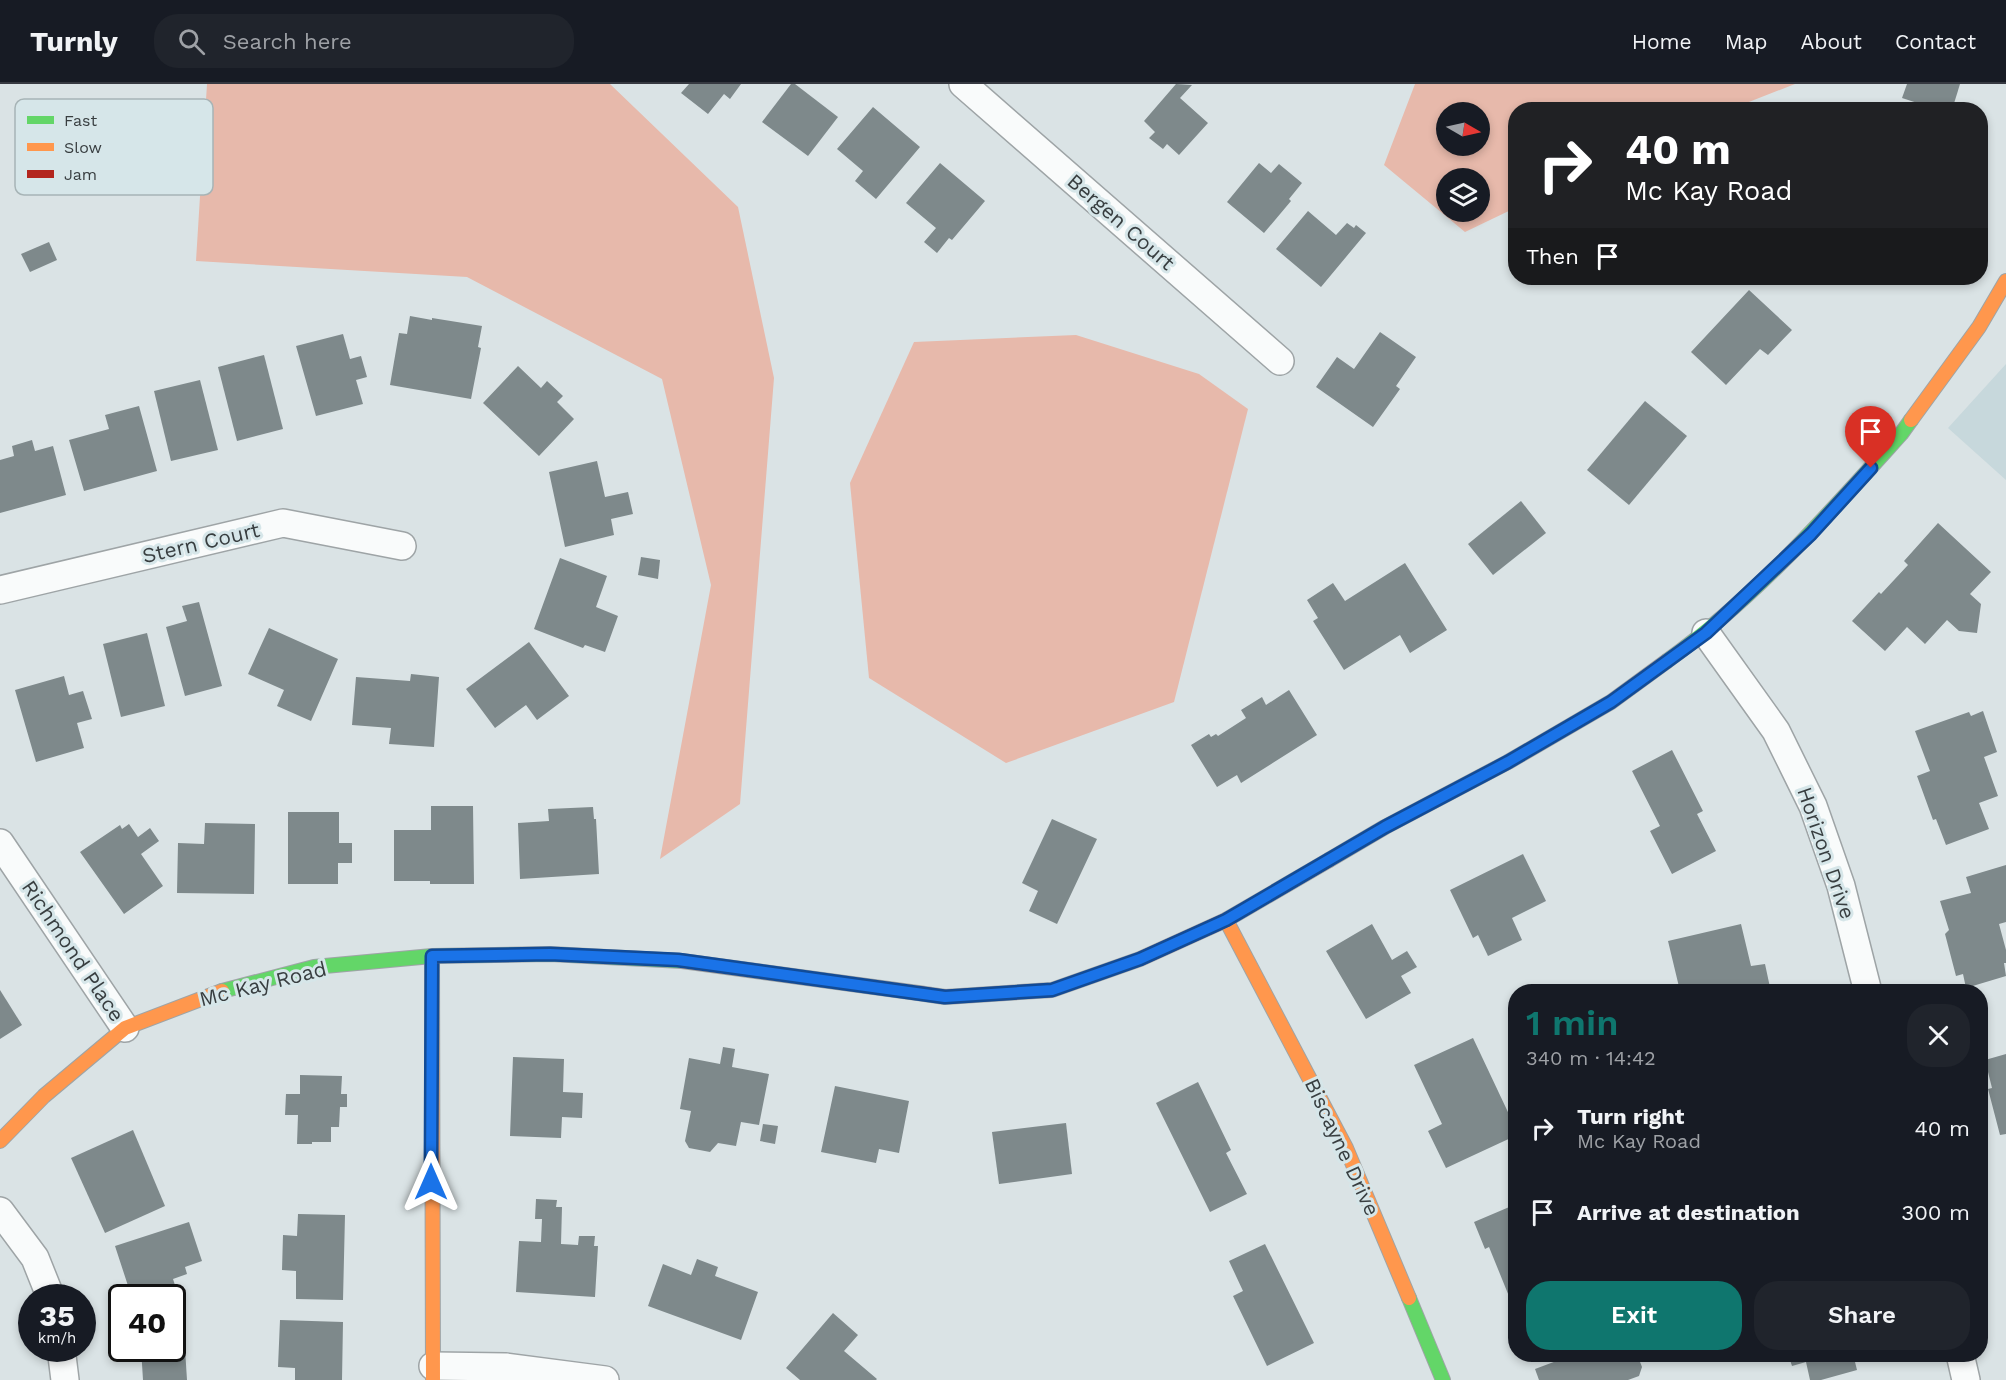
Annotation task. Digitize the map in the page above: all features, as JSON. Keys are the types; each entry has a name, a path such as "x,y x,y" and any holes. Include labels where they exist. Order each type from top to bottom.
{"street":[{"name":"Bergen Court","path":"963,84 1280,360"},
{"name":"Mc Kay Road","path":"0,1141 44,1096 125,1028 216,993 314,967 432,956 550,954 678,960 945,997 1052,990 1140,959 1226,920 1385,827 1508,762 1611,702 1706,633 1811,534 1901,434 1979,327 2006,281"},
{"name":"Stern Court","path":"0,590 283,524 402,546"},
{"name":"Horizon Drive","path":"1706,633 1776,730 1814,806 1841,886 1866,984"},
{"name":"Richmond Place","path":"0,843 125,1028"},
{"name":"Biscayne Drive","path":"1226,920 1346,1148 1443,1380"},
{"path":"432,956 433,1373 506,1366 605,1380"},
{"path":"0,1211 35,1258 45,1284"},
{"path":"63,1362 65,1380"},
{"path":"1962,1362 1966,1380"}],"shaded area":[{"path":"207,84 610,84 738,207 774,378 740,804 660,859 711,585 662,379 467,277 196,261 200,195 213,195 213,99 206,99"},
{"path":"1415,84 1795,84 1749,102 1508,102 1508,211 1490,220 1490,168 1436,168 1436,208 1384,165"},
{"path":"1453,222 1486,222 1465,232"},
{"path":"1076,335 1199,374 1248,409 1174,702 1006,763 869,678 850,483 914,342"},
{"path":"2006,364 2006,480 1948,428"}],"building":[{"path":"689,84 741,84 730,99 724,94 708,114 681,93"},
{"path":"791,84 795,84 838,117 808,156 762,122"},
{"path":"1176,84 1192,85 1180,98 1208,123 1179,155 1167,144 1163,149 1149,138 1155,132 1144,121"},
{"path":"1907,84 1960,84 1954,102 1914,102 1902,98"},
{"path":"873,107 920,147 876,199 855,181 863,171 837,149"},
{"path":"940,163 985,201 952,240 949,238 937,253 924,242 936,228 906,203"},
{"path":"1259,163 1271,173 1279,164 1302,183 1289,199 1291,201 1264,233 1227,202"},
{"path":"1308,211 1336,235 1347,223 1354,228 1356,225 1366,233 1321,287 1276,249"},
{"path":"49,242 57,260 30,272 21,254"},
{"path":"1749,290 1792,330 1768,355 1760,349 1726,385 1691,352"},
{"path":"410,316 482,326 478,347 481,348 471,399 390,385 399,333 407,334"},
{"path":"1380,332 1416,357 1396,386 1400,389 1373,427 1316,387 1337,357 1354,369"},
{"path":"343,334 350,359 361,356 367,377 356,380 363,404 316,416 296,346"},
{"path":"264,355 283,429 237,441 218,367"},
{"path":"518,366 541,388 547,381 563,396 557,402 574,419 539,456 483,403"},
{"path":"200,380 218,450 171,461 154,391"},
{"path":"1645,401 1687,436 1629,505 1587,470"},
{"path":"139,406 157,471 84,491 69,440 109,429 105,415"},
{"path":"32,440 35,451 53,446 66,495 0,513 0,460 14,456 12,446"},
{"path":"597,461 605,497 628,492 633,514 611,519 614,535 565,547 549,472"},
{"path":"1521,501 1546,533 1493,575 1468,544"},
{"path":"1938,523 1991,572 1970,594 1981,604 1977,633 1959,631 1947,620 1925,644 1907,627 1885,651 1852,621 1908,565 1904,561"},
{"path":"641,557 660,560 658,579 638,575"},
{"path":"560,558 607,576 596,607 618,616 605,652 585,645 583,648 534,629"},
{"path":"1405,563 1447,630 1410,653 1400,635 1344,670 1313,621 1318,618 1307,600 1333,583 1345,601"},
{"path":"199,602 222,686 185,696 166,627 187,621 182,606"},
{"path":"269,628 338,659 311,721 277,706 284,690 248,674"},
{"path":"147,633 165,706 121,717 103,644"},
{"path":"529,642 569,696 537,720 526,705 495,728 466,689"},
{"path":"411,674 439,677 434,747 389,744 391,728 352,725 356,677 410,681"},
{"path":"64,676 69,695 83,691 92,719 77,723 84,748 36,762 15,690"},
{"path":"1289,690 1317,735 1241,783 1237,775 1217,787 1191,745 1209,734 1211,737 1216,734 1218,736 1246,718 1241,710 1262,697 1266,705"},
{"path":"1983,711 1997,752 1984,757 1998,796 1979,803 1989,829 1946,845 1936,819 1933,820 1917,776 1930,771 1915,731 1969,712 1971,716"},
{"path":"1672,750 1703,811 1697,814 1716,851 1672,874 1650,831 1660,826 1632,771"},
{"path":"431,806 473,806 474,884 394,881 394,830 431,830"},
{"path":"593,807 594,819 596,819 599,874 520,879 518,823 549,821 548,809"},
{"path":"288,812 339,812 339,843 352,843 352,863 338,863 338,884 288,884"},
{"path":"1052,819 1097,839 1057,924 1029,911 1038,891 1022,883"},
{"path":"205,823 255,824 254,894 177,893 178,843 204,844"},
{"path":"129,824 138,837 150,828 159,841 141,854 163,886 124,914 80,852 120,825 122,829"},
{"path":"1523,854 1546,901 1512,918 1522,940 1488,956 1478,935 1473,938 1450,890"},
{"path":"2006,865 2006,922 1999,924 2006,950 2006,963 2004,963 2006,976 1979,984 1965,984 1963,974 1956,976 1945,934 1949,930 1940,901 1971,893 1966,877"},
{"path":"1372,924 1392,960 1407,951 1417,967 1401,976 1411,993 1366,1019 1326,951"},
{"path":"1741,924 1751,966 1765,964 1769,984 1678,984 1668,941"},
{"path":"0,990 22,1025 0,1039"},
{"path":"1473,1038 1508,1112 1508,1139 1446,1168 1428,1131 1442,1124 1414,1065"},
{"path":"723,1047 735,1049 732,1067 769,1074 759,1125 741,1122 736,1146 718,1143 710,1152 689,1148 685,1141 691,1111 680,1109 689,1058 720,1064"},
{"path":"2006,1054 2006,1134 2000,1135 1988,1089 1992,1088 1988,1059"},
{"path":"513,1057 564,1059 563,1092 583,1093 582,1118 562,1117 561,1138 510,1136"},
{"path":"300,1075 342,1076 341,1094 347,1094 347,1107 340,1107 339,1127 331,1127 331,1142 297,1144 298,1115 285,1115 286,1094 300,1094"},
{"path":"1198,1082 1231,1150 1226,1153 1247,1194 1210,1212 1156,1103"},
{"path":"835,1086 909,1101 899,1153 879,1149 876,1163 821,1152"},
{"path":"1066,1123 1072,1174 999,1184 992,1132"},
{"path":"763,1124 778,1126 775,1144 760,1141"},
{"path":"133,1130 165,1206 105,1233 71,1158"},
{"path":"536,1199 557,1200 556,1207 562,1207 561,1244 578,1245 579,1236 595,1236 594,1246 598,1246 595,1297 516,1292 519,1241 541,1242 542,1219 535,1219"},
{"path":"1508,1208 1508,1294 1489,1247 1485,1249 1474,1222"},
{"path":"298,1214 345,1215 343,1300 296,1299 296,1271 282,1270 283,1235 297,1236"},
{"path":"189,1222 202,1261 185,1267 187,1274 173,1279 175,1284 127,1284 115,1246"},
{"path":"1265,1244 1314,1343 1267,1366 1233,1296 1243,1291 1229,1261"},
{"path":"697,1259 718,1267 715,1276 758,1292 741,1340 648,1306 663,1264 691,1275"},
{"path":"833,1313 858,1335 844,1351 876,1380 800,1380 786,1368"},
{"path":"280,1320 343,1322 342,1380 295,1380 295,1368 278,1367"},
{"path":"142,1362 186,1362 187,1380 143,1380"},
{"path":"1554,1362 1640,1362 1642,1367 1639,1376 1628,1380 1539,1380 1535,1369"},
{"path":"1791,1362 1806,1362 1792,1366"},
{"path":"1806,1362 1855,1362 1857,1370 1821,1380 1810,1380"}],"traffic: fast":[{"path":"1667,661 1731,610 1790,554 1874,464 1911,420"},
{"path":"222,991 314,967 432,956 550,954 682,961"},
{"path":"1409,1298 1443,1380"}],"traffic: slow":[{"path":"1911,420 1979,327 2006,281"},
{"path":"1329,860 1385,827 1508,762 1611,702 1667,661"},
{"path":"1226,920 1346,1148 1409,1298"},
{"path":"432,956 433,1380"},
{"path":"682,961 918,993"},
{"path":"0,1141 44,1096 125,1028 222,991"}],"traffic: jam":[{"path":"918,993 945,997 1052,990 1140,959 1226,920 1329,860"}],"route":[{"path":"431,1182 432,956 550,954 678,960 945,997 1052,990 1140,959 1226,920 1385,827 1508,762 1611,702 1706,633 1811,534 1871,468"}]}
